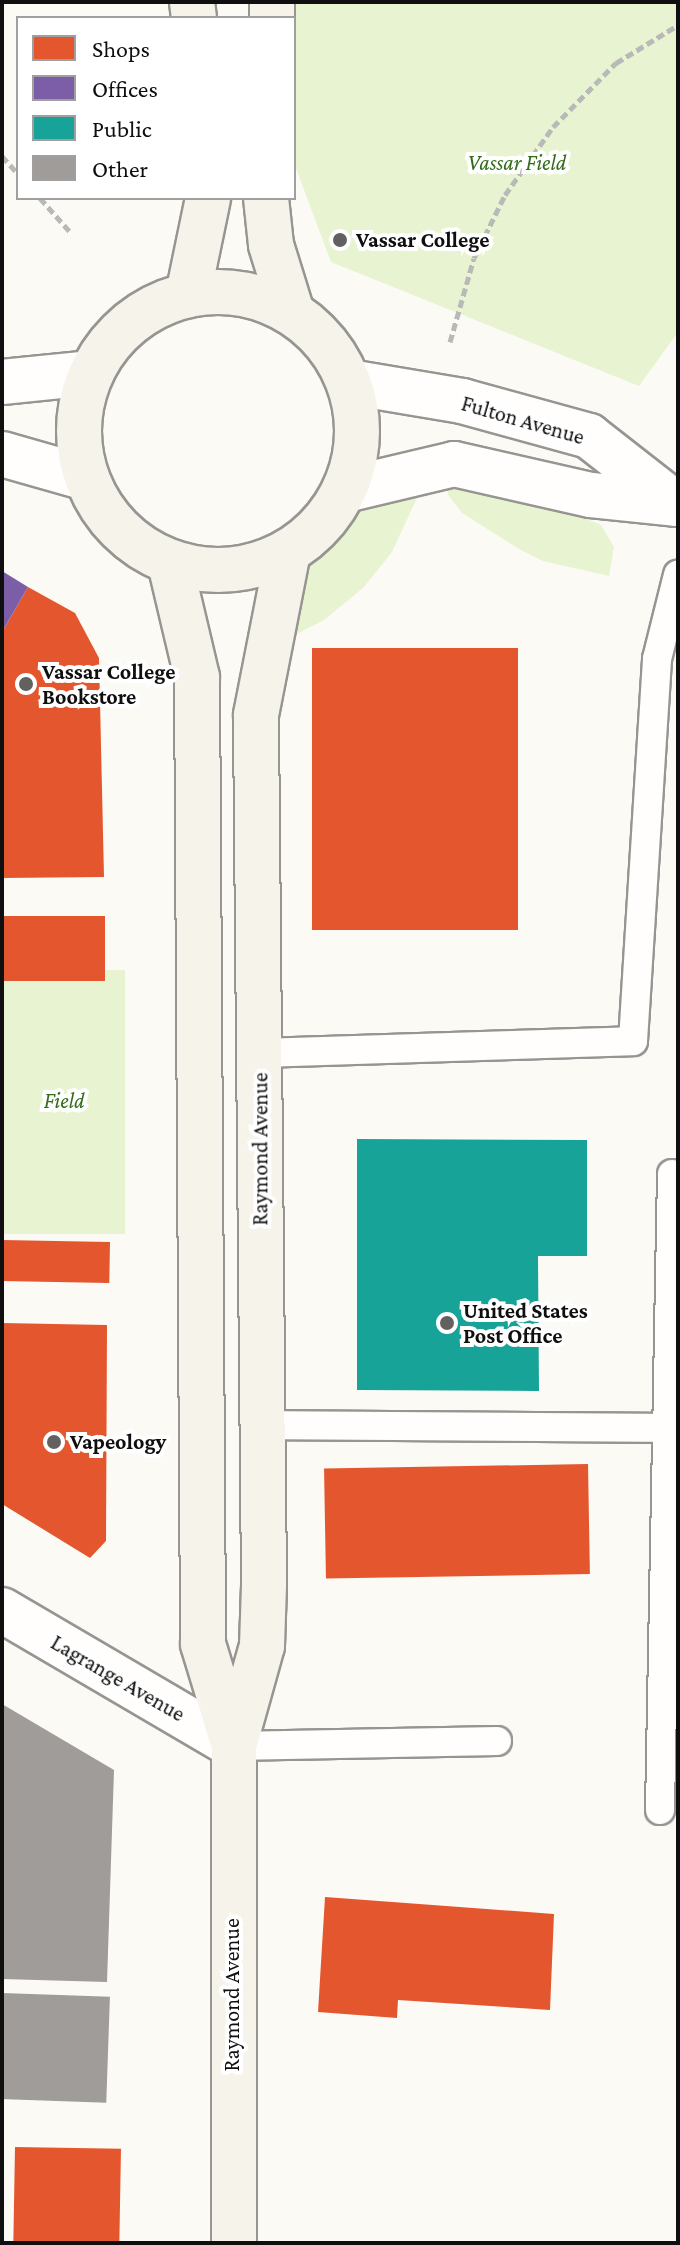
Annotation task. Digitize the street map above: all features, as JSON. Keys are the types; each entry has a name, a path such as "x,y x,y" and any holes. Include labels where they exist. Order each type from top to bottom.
{"main road":[{"path":"188,295 208,200"},
{"path":"266,200 271,245 292,313"},
{"path":"241,294 292,313 325,344 349,382 358,436 345,490 325,522 288,552 250,567 209,570 170,563 134,542 105,513 86,478 78,424 90,373 130,323 157,305 188,295 241,294"},
{"name":"Raymond Avenue","path":"234,2243 234,1746 262,1646 256,715 288,552"},
{"name":"Raymond Avenue","path":"170,563 197,677 203,1644 234,1746"}],"street":[{"path":"2,382 90,373"},
{"name":"Fulton Avenue","path":"349,382 462,401 589,436 677,504"},
{"path":"2,454 86,478"},
{"name":"Fulton Avenue","path":"345,490 454,464 591,495 677,504"},
{"name":"Lagrange Avenue","path":"2,1610 234,1746"}],"lane":[{"path":"259,1053 633,1041 657,659 678,575"},
{"path":"660,1810 672,1174"},
{"path":"262,1425 667,1428"},
{"path":"234,1746 497,1741"}],"path":[{"path":"450,342 474,258 513,183 553,127 616,63 678,25"},
{"path":"2,156 16,172"},
{"path":"42,200 72,234"}],"green space":[{"name":"Vassar Field","path":"272,2 678,2 678,332 639,386 331,262 296,168 296,16"},
{"path":"448,486 564,509 601,525 614,547 609,576 543,561 519,549 462,513 448,495"},
{"path":"422,487 392,552 363,588 324,620 281,642 303,543 312,533 347,507"},
{"name":"Field","path":"2,970 125,970 125,1234 2,1234"}],"building: Shops":[{"path":"28,587 75,613 99,658 104,877 2,878 2,632"},
{"path":"312,648 518,648 518,930 312,930"},
{"path":"2,916 105,916 105,981 2,981"},
{"path":"2,1240 110,1242 109,1283 2,1281"},
{"path":"2,1323 107,1325 106,1541 90,1558 2,1504"},
{"path":"588,1464 590,1574 326,1579 324,1469"},
{"path":"325,1897 554,1914 550,2010 398,2000 397,2018 318,2012"},
{"path":"15,2147 121,2149 119,2243 13,2243"}],"building: Offices":[{"path":"2,571 28,587 2,632"}],"building: Public":[{"name":"United States Post Office","path":"357,1139 587,1140 587,1256 538,1256 539,1391 357,1390"}],"building: Other":[{"path":"2,1704 114,1770 107,1982 2,1979"},
{"path":"2,1993 110,1997 106,2103 2,2099"}],"place":[{"name":"Vassar College","path":"340,240"},
{"name":"Vassar College Bookstore","path":"26,684"},
{"name":"United States Post Office","path":"447,1323"},
{"name":"Vapeology","path":"54,1442"}]}
